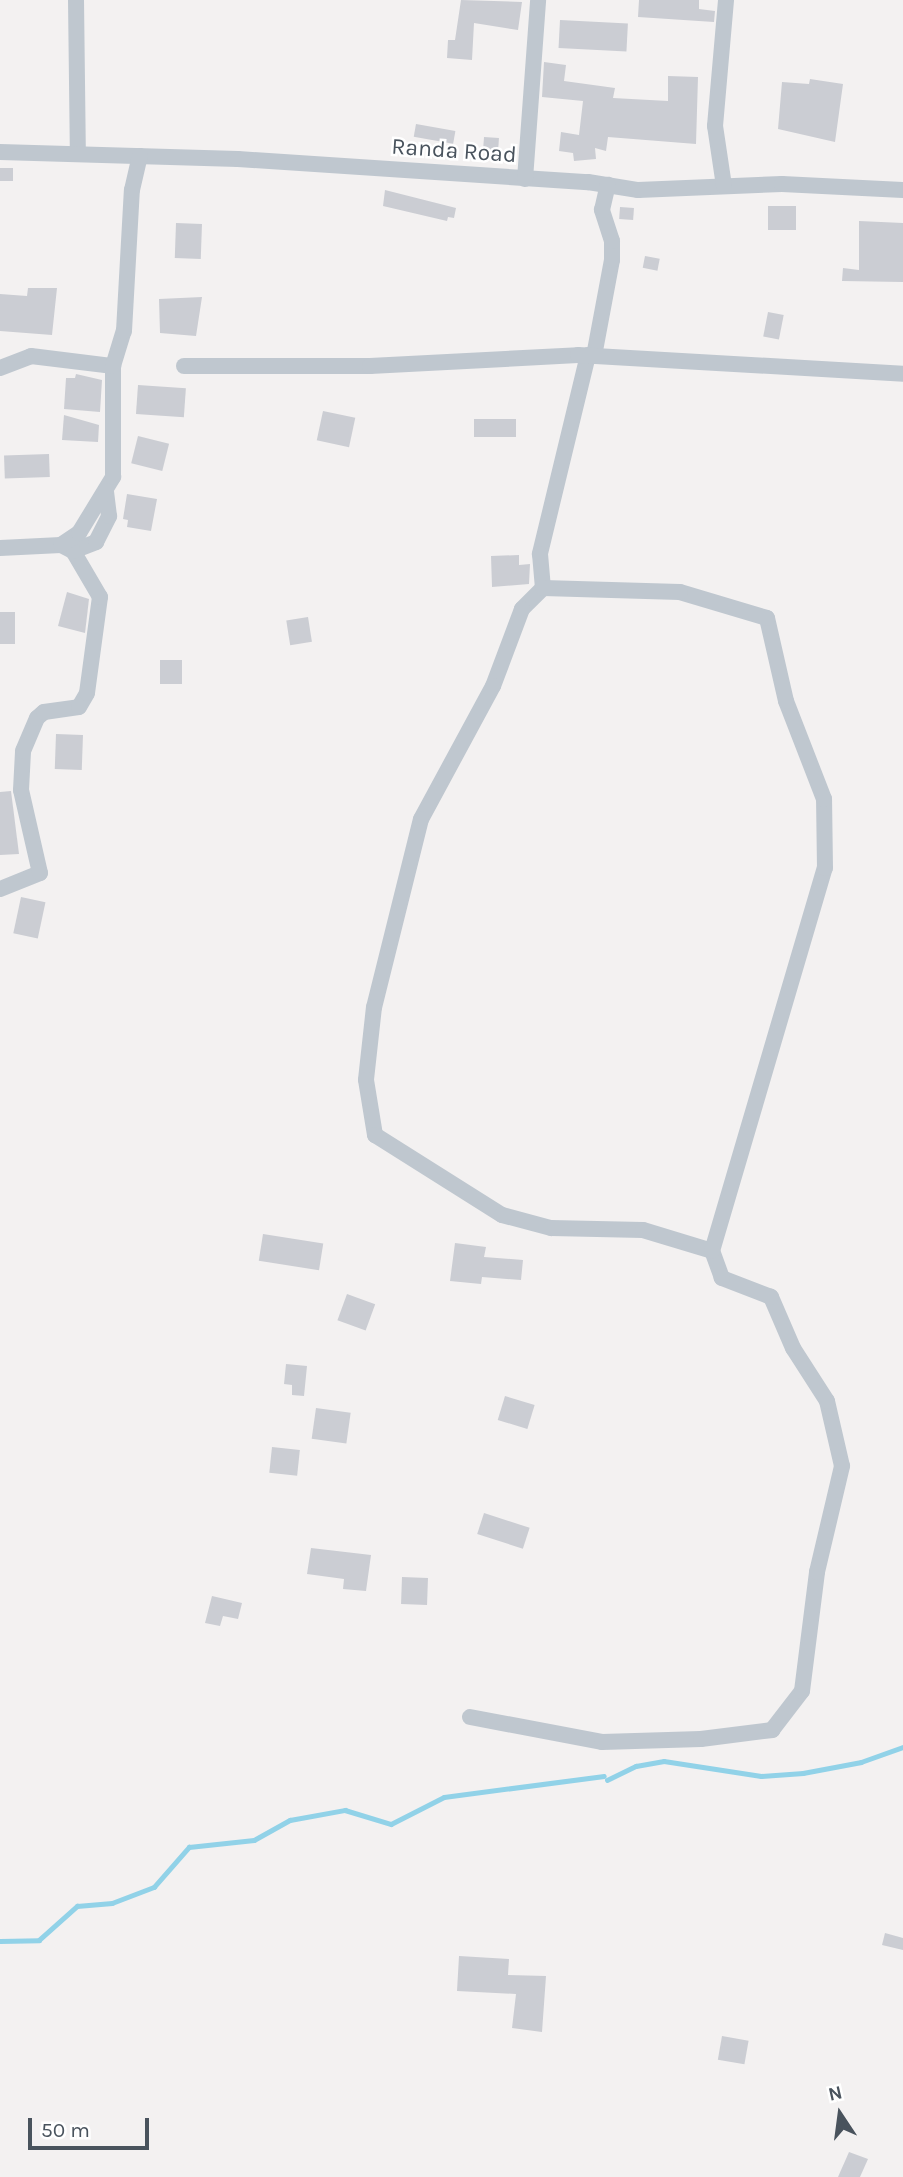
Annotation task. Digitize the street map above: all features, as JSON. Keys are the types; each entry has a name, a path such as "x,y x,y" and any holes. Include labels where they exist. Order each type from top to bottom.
{"street":[{"path":"76,0 78,154"},
{"path":"524,179 538,0"},
{"path":"724,186 715,126 726,0"},
{"name":"Randa Road","path":"0,152 140,156 683,191 724,186 903,190"},
{"path":"67,548 106,490 115,464 113,366 124,331 132,190 140,156"},
{"path":"543,589 540,554 591,356 612,261 612,241 602,210 608,185"},
{"path":"0,368 31,356 113,366"},
{"path":"184,366 370,366 591,356 903,374"},
{"path":"0,548 67,548"},
{"path":"0,889 40,873 21,790 23,751 37,718 44,712 79,707 87,693 100,597 67,548"},
{"path":"470,1717 602,1742 701,1739 772,1730 802,1691 817,1572 842,1466 827,1401 793,1348 771,1297 722,1278 712,1251 825,869 824,799 786,701 767,618 680,592 543,589 522,609 481,711 421,819 374,1007 366,1080 374,1135 502,1215 551,1228 643,1230 712,1251"}],"building":[{"path":"461,0 522,2 518,30 474,23 472,60 447,58 448,40 455,40"},
{"path":"639,0 699,0 699,9 715,11 714,22 638,17"},
{"path":"560,20 628,24 626,52 559,48"},
{"path":"544,62 566,65 564,81 615,88 613,98 668,101 668,76 698,77 696,144 608,137 606,151 595,148 596,159 574,161 573,153 559,151 561,132 579,135 583,101 542,97"},
{"path":"810,79 843,84 835,142 778,129 782,82 809,84"},
{"path":"416,124 455,131 453,144 414,137"},
{"path":"484,137 499,138 498,153 483,152"},
{"path":"0,168 13,168 13,181 0,181"},
{"path":"385,190 456,208 454,218 448,217 447,221 383,206"},
{"path":"768,206 796,206 796,230 768,230"},
{"path":"620,207 634,208 633,220 619,219"},
{"path":"859,221 903,223 903,282 842,281 843,268 859,270"},
{"path":"176,223 202,224 201,259 175,258"},
{"path":"645,256 660,259 657,271 643,268"},
{"path":"28,288 57,288 52,335 0,331 0,294 27,296"},
{"path":"202,297 196,336 160,333 159,299"},
{"path":"768,312 784,315 779,340 763,337"},
{"path":"76,374 102,380 100,412 64,409 66,378 75,378"},
{"path":"138,385 186,388 184,417 136,414"},
{"path":"323,411 355,418 349,447 317,440"},
{"path":"64,415 99,425 98,442 62,440"},
{"path":"474,419 516,419 516,437 474,437"},
{"path":"138,436 169,444 162,471 131,463"},
{"path":"49,454 50,477 5,479 4,456"},
{"path":"127,494 157,499 151,531 127,527 128,520 123,519"},
{"path":"519,555 519,565 530,564 529,584 492,587 491,556"},
{"path":"67,592 89,599 85,633 58,626"},
{"path":"0,612 15,612 15,644 0,644"},
{"path":"308,617 312,642 290,645 286,620"},
{"path":"160,660 182,660 182,684 160,684"},
{"path":"56,734 83,735 82,770 55,769"},
{"path":"11,791 19,854 0,855 0,792"},
{"path":"21,897 45,902 38,938 13,933"},
{"path":"263,1234 323,1244 319,1270 259,1261"},
{"path":"455,1243 486,1247 484,1257 523,1260 521,1280 482,1277 481,1284 450,1281"},
{"path":"347,1294 375,1304 366,1331 337,1320"},
{"path":"286,1364 307,1366 304,1396 292,1395 292,1385 284,1384"},
{"path":"505,1396 535,1405 527,1429 498,1420"},
{"path":"316,1408 351,1413 346,1444 312,1439"},
{"path":"272,1447 300,1450 297,1476 269,1473"},
{"path":"484,1513 530,1528 523,1549 477,1534"},
{"path":"311,1548 371,1555 366,1591 343,1589 344,1579 307,1574"},
{"path":"402,1577 428,1578 427,1605 401,1604"},
{"path":"212,1596 242,1603 238,1619 223,1616 220,1626 205,1623"},
{"path":"885,1933 903,1938 903,1950 882,1945"},
{"path":"459,1956 509,1959 508,1975 546,1976 542,2032 512,2028 516,1994 457,1991"},
{"path":"722,2036 749,2041 744,2064 718,2060"},
{"path":"849,2152 868,2159 860,2177 838,2177"}],"waterway":[{"path":"607,1780 636,1766 664,1761 761,1776 803,1773 861,1762 903,1747"},
{"path":"0,1941 39,1940 77,1906 112,1903 154,1887 189,1847 254,1840 290,1820 345,1810 391,1824 444,1797 604,1776"}]}
